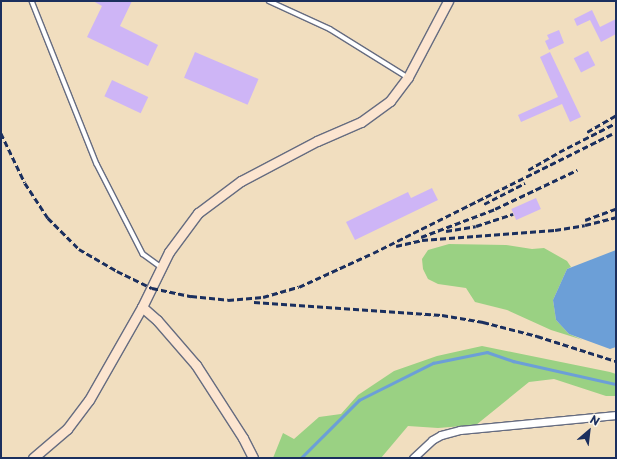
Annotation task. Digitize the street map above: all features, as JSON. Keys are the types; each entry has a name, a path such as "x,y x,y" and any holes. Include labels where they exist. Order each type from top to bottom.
{"street":[{"path":"33,458 67,429 89,400 142,307 161,267 179,236 198,213 241,181 317,141 361,122 390,101 408,78 448,1"},
{"path":"142,307 157,320 196,365 243,438 253,458"},
{"path":"413,458 436,438 460,430 616,415"}],"lane":[{"path":"32,1 104,178 143,254 161,267"},
{"path":"269,1 330,29 408,78"}],"green space":[{"path":"449,244 506,245 532,249 544,248 567,261 571,267 567,269 553,300 556,320 569,334 583,340 551,330 507,310 475,302 466,288 438,284 428,279 423,269 422,259 428,250"},
{"path":"482,346 616,374 616,396 606,396 554,379 529,382 476,425 438,428 408,426 381,458 273,458 283,433 294,439 319,417 341,414 358,395 394,371 437,356"}],"water":[{"path":"616,250 616,347 610,349 569,334 556,320 553,300 567,269"}],"building":[{"path":"93,1 132,1 120,26 158,45 148,66 87,37 102,6"},
{"path":"592,10 600,27 616,19 616,34 601,42 590,20 577,26 574,19"},
{"path":"559,30 564,43 549,50 545,41 549,39 547,35"},
{"path":"588,51 595,65 581,73 574,58"},
{"path":"195,52 259,79 248,105 184,78"},
{"path":"550,52 581,117 570,122 562,104 521,122 518,115 558,97 540,57"},
{"path":"112,80 148,97 141,113 104,96"},
{"path":"432,188 438,200 355,240 346,222 408,192 411,198"},
{"path":"536,198 541,209 516,220 511,209"}],"waterway":[{"path":"301,458 359,400 433,363 487,352 513,361 616,384"}],"railway":[{"path":"587,132 616,115"},
{"path":"528,170 559,152 616,123"},
{"path":"1,133 25,183 48,218 79,249 117,271 152,288 191,296 228,300 263,297 299,287 373,253 612,134"},
{"path":"421,237 495,209 577,170"},
{"path":"484,204 525,183"},
{"path":"585,220 616,209"},
{"path":"446,231 476,226 513,214"},
{"path":"396,246 422,240 555,230 585,225 616,217"},
{"path":"254,302 442,315 483,322 537,336 616,361"}]}
